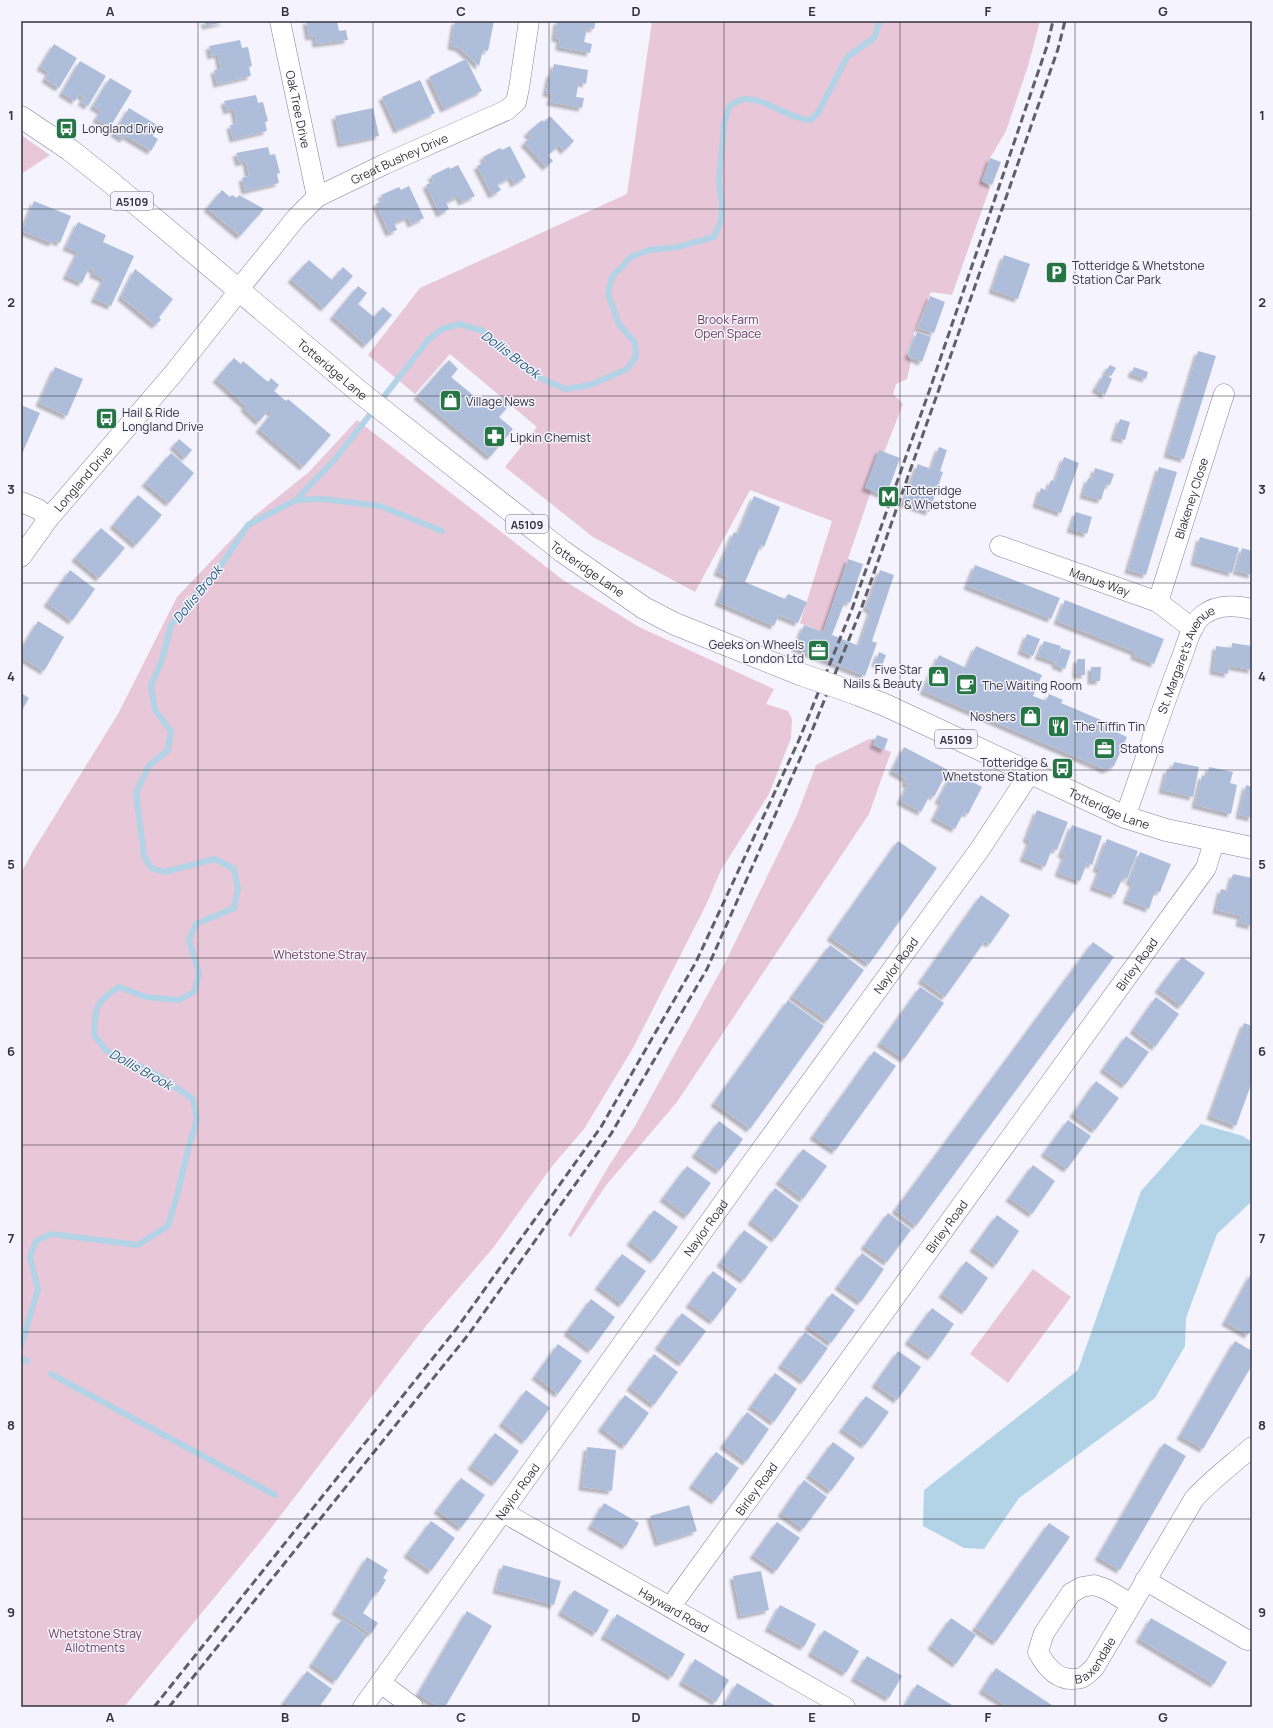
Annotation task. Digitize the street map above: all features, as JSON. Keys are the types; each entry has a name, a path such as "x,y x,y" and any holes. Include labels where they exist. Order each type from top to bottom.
{"main road":[{"name":"Totteridge Lane","path":"21,117 70,150 413,435 562,551 644,608 675,624 800,674 886,705 1125,817 1166,830 1214,842 1252,848"}],"street":[{"name":"Oak Tree Drive","path":"280,21 317,197"},
{"name":"Great Bushey Drive","path":"239,290 296,218 317,197 385,164 507,110 516,102 529,21"},
{"name":"Longland Drive","path":"21,557 49,518 173,374 239,290"},
{"name":"Blakeney Close","path":"1158,602 1224,394"},
{"path":"21,502 38,509 49,518"},
{"name":"Manus Way","path":"1000,546 1158,602 1193,629"},
{"name":"St. Margaret's Avenue","path":"1125,817 1159,716 1193,629 1202,616 1218,608 1232,605 1252,609"},
{"name":"Naylor Road","path":"363,1707 762,1148 980,849 1030,773"},
{"name":"Birley Road","path":"671,1606 1206,868 1214,842"},
{"name":"Baxendale","path":"1131,1604 1106,1589 1094,1585 1082,1586 1071,1593 1044,1633 1038,1652 1044,1664 1054,1674 1068,1679 1083,1678 1094,1668 1194,1500 1206,1485 1225,1471 1252,1447"},
{"name":"Hayward Road","path":"503,1512 671,1606 845,1707"},
{"path":"1145,1580 1247,1640"},
{"path":"380,1683 413,1707"}],"green space":[{"name":"Brook Farm Open Space","path":"652,21 1040,21 1028,66 1006,131 990,158 982,181 990,187 952,295 931,292 906,353 911,361 907,379 896,384 893,394 903,404 885,450 823,632 800,623 832,521 750,490 695,592 593,537 505,467 537,427 450,354 415,394 368,355 420,288 627,194"},
{"path":"21,135 50,155 21,174"},
{"name":"Whetstone Stray","path":"357,420 563,580 639,627 774,689 766,704 788,711 792,719 791,738 769,794 721,870 706,905 633,1048 584,1129 553,1165 493,1248 425,1327 261,1541 124,1707 21,1707 21,873 33,851 118,714 177,597 253,517 309,472"},
{"path":"869,739 875,740 873,745 891,752 869,814 677,1102 607,1184 571,1237 568,1235 610,1164 635,1126 725,963 797,815 816,765"},
{"path":"1033,1269 1071,1297 1008,1383 970,1354"}],"water":[{"path":"1201,1124 1243,1136 1252,1142 1252,1201 1217,1234 1186,1318 1185,1346 1155,1398 1019,1498 984,1549 964,1548 923,1526 924,1490 1078,1370 1141,1191"}],"building":[{"path":"204,21 224,21 224,22 206,26"},
{"path":"306,21 337,21 339,31 346,30 348,40 316,44 315,36 309,37"},
{"path":"455,21 494,21 488,51 483,50 479,66 459,48 451,46"},
{"path":"557,21 596,21 594,29 587,28 584,42 592,44 590,53 559,47 560,39 555,38"},
{"path":"240,40 242,48 248,47 252,66 249,67 251,76 217,84 214,70 221,69 218,54 211,56 209,46"},
{"path":"54,44 77,58 59,88 45,79 49,72 40,67"},
{"path":"466,59 482,91 444,109 429,77"},
{"path":"80,61 106,76 88,106 81,102 84,98 79,94 75,101 62,93"},
{"path":"554,64 588,70 586,84 579,82 576,97 584,98 582,108 550,102 552,94 546,93 550,73 552,74"},
{"path":"110,78 132,91 110,127 96,119 101,111 93,106"},
{"path":"420,80 435,113 397,130 382,97"},
{"path":"256,95 258,103 263,102 268,121 265,122 267,131 233,139 230,125 237,124 234,109 227,111 224,101"},
{"path":"129,108 159,126 153,136 158,139 151,151 126,136 123,139 114,133"},
{"path":"373,108 379,136 341,144 335,116"},
{"path":"550,116 574,141 564,151 559,145 548,155 553,161 546,167 524,143 531,137 527,133 542,120 544,122"},
{"path":"510,146 526,177 514,184 511,177 497,184 501,190 492,195 477,166 485,162 483,157 500,148 502,150"},
{"path":"268,147 270,155 275,154 280,173 277,174 279,183 245,191 242,178 249,176 246,161 239,163 236,153"},
{"path":"990,158 1001,162 992,185 982,181"},
{"path":"458,165 475,196 462,202 459,196 446,202 449,209 440,214 426,185 434,181 431,176 449,167 450,169"},
{"path":"409,186 424,218 411,224 408,217 394,223 397,230 389,233 376,204 384,200 381,195 399,187 401,190"},
{"path":"222,190 230,197 232,195 237,198 239,195 264,209 240,236 207,208"},
{"path":"34,201 71,216 60,243 54,240 52,243 22,231"},
{"path":"78,222 106,235 103,242 134,256 111,306 94,299 104,279 93,274 94,270 89,268 82,283 66,276 78,252 66,247"},
{"path":"1004,255 1030,264 1018,299 992,290"},
{"path":"309,260 332,280 343,267 353,276 324,308 291,279"},
{"path":"135,269 173,299 159,317 161,320 155,325 121,297"},
{"path":"358,286 367,293 358,304 374,317 383,307 392,315 366,345 333,316"},
{"path":"930,296 945,302 934,333 918,328"},
{"path":"917,332 931,337 922,362 908,356"},
{"path":"1198,351 1216,356 1184,459 1167,454"},
{"path":"234,358 241,364 243,361 268,382 271,378 279,385 274,391 286,401 288,399 331,435 303,467 259,429 272,413 268,410 259,422 244,408 246,406 216,379"},
{"path":"449,360 458,369 451,377 491,410 502,397 510,404 499,417 513,429 490,457 417,396"},
{"path":"1110,365 1116,368 1111,376 1105,372"},
{"path":"55,367 83,379 67,416 39,403"},
{"path":"1134,367 1148,372 1146,379 1131,374"},
{"path":"1104,374 1112,379 1105,395 1095,389"},
{"path":"21,405 40,413 21,456"},
{"path":"1120,419 1130,422 1125,440 1114,437"},
{"path":"179,439 192,450 185,458 173,446"},
{"path":"939,447 947,450 940,471 943,472 929,512 903,503 918,464 931,469"},
{"path":"879,450 900,458 886,496 865,488"},
{"path":"171,453 194,473 169,503 145,483"},
{"path":"1064,457 1079,463 1061,513 1036,504 1041,488 1047,491 1051,480 1055,482"},
{"path":"1159,467 1177,472 1146,575 1128,570"},
{"path":"1095,468 1114,474 1110,485 1106,484 1101,500 1083,495 1088,478 1092,480"},
{"path":"138,495 162,515 136,545 113,525"},
{"path":"754,496 780,507 764,547 761,545 745,582 785,599 788,594 807,602 798,623 779,615 774,626 718,602 728,577 717,572 734,532 738,534"},
{"path":"1076,512 1092,517 1087,534 1070,529"},
{"path":"101,528 125,548 99,578 75,558"},
{"path":"1200,537 1239,548 1232,573 1194,562"},
{"path":"1242,548 1252,551 1252,575 1236,571"},
{"path":"848,559 863,564 850,603 845,601 832,635 859,646 871,610 866,608 880,570 894,575 872,641 877,643 865,676 795,648 804,625 823,632"},
{"path":"975,565 1060,598 1051,619 967,586"},
{"path":"70,570 95,589 72,621 47,603"},
{"path":"1065,600 1164,639 1154,664 1134,656 1135,652 1057,621"},
{"path":"38,621 64,637 44,671 21,657 21,650"},
{"path":"1027,634 1040,639 1033,656 1021,651"},
{"path":"1044,641 1061,646 1056,662 1038,656"},
{"path":"1232,643 1252,646 1252,670 1229,666 1228,674 1213,671 1216,646 1232,648"},
{"path":"976,646 1042,675 1033,696 1046,701 1049,694 1063,700 1061,703 1101,720 1099,724 1127,737 1114,766 1106,770 923,691 939,655 966,668"},
{"path":"1061,648 1071,651 1065,669 1055,665"},
{"path":"879,652 886,655 882,666 875,663"},
{"path":"1077,659 1085,659 1085,675 1076,675"},
{"path":"1091,667 1101,667 1100,681 1091,681"},
{"path":"21,693 29,698 21,712"},
{"path":"877,735 888,739 884,750 873,745"},
{"path":"904,747 948,770 934,797 930,795 921,812 900,801 908,785 905,783 906,779 892,771"},
{"path":"1174,762 1199,767 1193,797 1162,790 1167,769 1172,770"},
{"path":"1209,767 1233,772 1230,783 1237,785 1231,814 1195,805 1202,775 1207,777"},
{"path":"953,772 982,787 968,814 964,812 955,829 934,818 942,802 938,800"},
{"path":"1246,785 1252,787 1252,818 1239,815"},
{"path":"1037,810 1068,822 1057,850 1052,849 1045,867 1023,858 1030,841 1026,839"},
{"path":"1072,825 1102,836 1092,865 1087,863 1080,881 1058,873 1065,855 1061,854"},
{"path":"1107,839 1138,851 1127,879 1123,877 1115,895 1093,887 1100,870 1096,868"},
{"path":"898,841 937,868 869,964 830,937"},
{"path":"1140,852 1171,864 1160,892 1155,891 1149,909 1126,900 1133,883 1129,881"},
{"path":"1233,874 1252,878 1252,926 1239,923 1241,916 1216,910 1221,889 1228,891"},
{"path":"981,895 1010,915 990,944 985,941 945,997 921,980"},
{"path":"1093,942 1114,957 916,1226 895,1210"},
{"path":"830,945 864,970 827,1021 792,996"},
{"path":"1182,957 1205,973 1181,1006 1158,989"},
{"path":"920,987 944,1003 904,1059 880,1043"},
{"path":"1156,997 1179,1014 1155,1047 1133,1030"},
{"path":"788,1000 824,1026 750,1129 714,1103"},
{"path":"1244,1023 1252,1026 1252,1082 1236,1126 1210,1116"},
{"path":"1126,1036 1149,1052 1125,1085 1103,1069"},
{"path":"874,1051 896,1066 835,1151 813,1136"},
{"path":"1096,1081 1119,1098 1095,1130 1073,1114"},
{"path":"1068,1120 1091,1136 1067,1169 1044,1153"},
{"path":"719,1121 743,1139 719,1171 695,1154"},
{"path":"803,1149 827,1166 803,1199 779,1181"},
{"path":"1033,1165 1055,1181 1032,1214 1009,1198"},
{"path":"687,1166 711,1183 687,1216 663,1198"},
{"path":"775,1188 799,1206 775,1239 751,1221"},
{"path":"654,1210 678,1227 654,1260 630,1242"},
{"path":"888,1213 911,1230 887,1262 864,1246"},
{"path":"997,1215 1019,1231 996,1265 973,1248"},
{"path":"744,1230 768,1247 744,1280 720,1263"},
{"path":"862,1253 884,1269 861,1302 838,1286"},
{"path":"622,1254 646,1271 622,1304 598,1286"},
{"path":"966,1261 988,1278 965,1311 942,1294"},
{"path":"713,1271 737,1289 713,1321 689,1304"},
{"path":"1252,1272 1252,1327 1248,1335 1225,1322"},
{"path":"832,1293 855,1310 831,1343 808,1326"},
{"path":"591,1299 615,1317 591,1350 567,1332"},
{"path":"932,1308 954,1324 931,1357 908,1341"},
{"path":"682,1313 706,1331 682,1363 658,1346"},
{"path":"805,1332 828,1348 804,1381 781,1365"},
{"path":"1235,1341 1252,1351 1252,1365 1203,1449 1180,1436"},
{"path":"558,1344 582,1361 558,1394 535,1376"},
{"path":"898,1351 921,1367 897,1400 875,1384"},
{"path":"654,1354 678,1372 654,1405 630,1387"},
{"path":"775,1373 797,1389 774,1422 751,1406"},
{"path":"526,1390 550,1408 525,1441 502,1423"},
{"path":"625,1395 649,1413 625,1446 601,1428"},
{"path":"866,1396 889,1412 865,1445 842,1429"},
{"path":"747,1412 769,1429 746,1462 723,1445"},
{"path":"495,1433 519,1451 495,1483 471,1466"},
{"path":"833,1442 855,1458 831,1491 809,1475"},
{"path":"1164,1443 1186,1456 1120,1570 1098,1557"},
{"path":"587,1447 616,1450 612,1491 582,1487"},
{"path":"716,1452 739,1468 715,1501 692,1485"},
{"path":"461,1478 485,1495 461,1528 437,1510"},
{"path":"804,1480 827,1497 803,1529 781,1513"},
{"path":"604,1503 639,1523 626,1546 591,1526"},
{"path":"689,1505 697,1531 658,1543 650,1516"},
{"path":"431,1521 455,1538 431,1571 407,1554"},
{"path":"777,1522 800,1538 776,1571 753,1555"},
{"path":"1049,1523 1070,1537 996,1642 975,1628"},
{"path":"367,1557 388,1570 383,1578 386,1580 378,1593 376,1592 363,1613 378,1623 371,1634 335,1611"},
{"path":"503,1565 561,1581 554,1605 496,1590"},
{"path":"761,1571 769,1610 741,1616 733,1576"},
{"path":"574,1590 609,1610 596,1633 561,1612"},
{"path":"780,1605 816,1624 804,1647 768,1628"},
{"path":"467,1611 492,1626 445,1707 439,1707 418,1694"},
{"path":"617,1614 685,1654 672,1677 604,1636"},
{"path":"951,1618 976,1635 956,1664 931,1646"},
{"path":"1151,1618 1227,1662 1214,1684 1139,1639"},
{"path":"342,1619 367,1636 336,1681 312,1664"},
{"path":"824,1630 859,1651 846,1673 811,1653"},
{"path":"867,1656 902,1676 889,1698 854,1678"},
{"path":"695,1659 729,1680 716,1702 682,1682"},
{"path":"996,1668 1055,1707 1008,1707 982,1690"},
{"path":"307,1671 332,1689 319,1707 291,1707 284,1702"},
{"path":"737,1683 777,1707 724,1706"},
{"path":"917,1684 952,1705 950,1707 904,1707"}],"waterway":[{"name":"Dollis Brook","path":"21,1346 38,1289 30,1257 36,1241 51,1234 138,1245 168,1226 197,1119 193,1099 156,1074 107,1051 94,1035 95,1018 98,1006 105,997 119,987 146,997 179,1000 195,991 199,973 189,940 196,924 234,908 238,888 234,869 215,859 164,872 151,868 144,856 136,793 149,766 168,750 171,731 155,710 151,686 162,660 171,625 222,564 248,525 296,500 336,458 429,339 442,329 459,324 483,331 532,374 565,389 590,385 627,369 636,357 635,343 619,324 608,294 612,277 631,257 649,250 677,247 714,237 721,221 722,203 719,182 724,124 729,106 744,99 752,99 802,119 811,120 819,111 847,57 874,38 880,21"},
{"path":"296,500 323,499 380,506 442,531"},
{"path":"21,1358 27,1361"},
{"path":"51,1374 275,1495"}],"railway":[{"path":"154,1707 457,1328 601,1127 696,962 799,740 852,609 931,386 1047,46 1053,21"},
{"path":"169,1707 468,1335 611,1134 707,969 807,743 860,612 1058,49 1065,21"}],"place":[{"name":"Longland Drive","path":"67,128"},
{"name":"Totteridge & Whetstone Station Car Park","path":"1056,272"},
{"name":"Village News","path":"451,401"},
{"name":"Hail & Ride Longland Drive","path":"106,419"},
{"name":"Lipkin Chemist","path":"495,437"},
{"name":"Totteridge & Whetstone","path":"888,497"},
{"name":"Geeks on Wheels London Ltd","path":"819,651"},
{"name":"Five Star Nails & Beauty","path":"938,676"},
{"name":"The Waiting Room","path":"966,685"},
{"name":"Noshers","path":"1031,716"},
{"name":"The Tiffin Tin","path":"1059,726"},
{"name":"Statons","path":"1105,748"},
{"name":"Totteridge & Whetstone Station","path":"1063,769"}],"park label":[{"name":"Whetstone Stray Allotments","path":"95,1640"}]}
